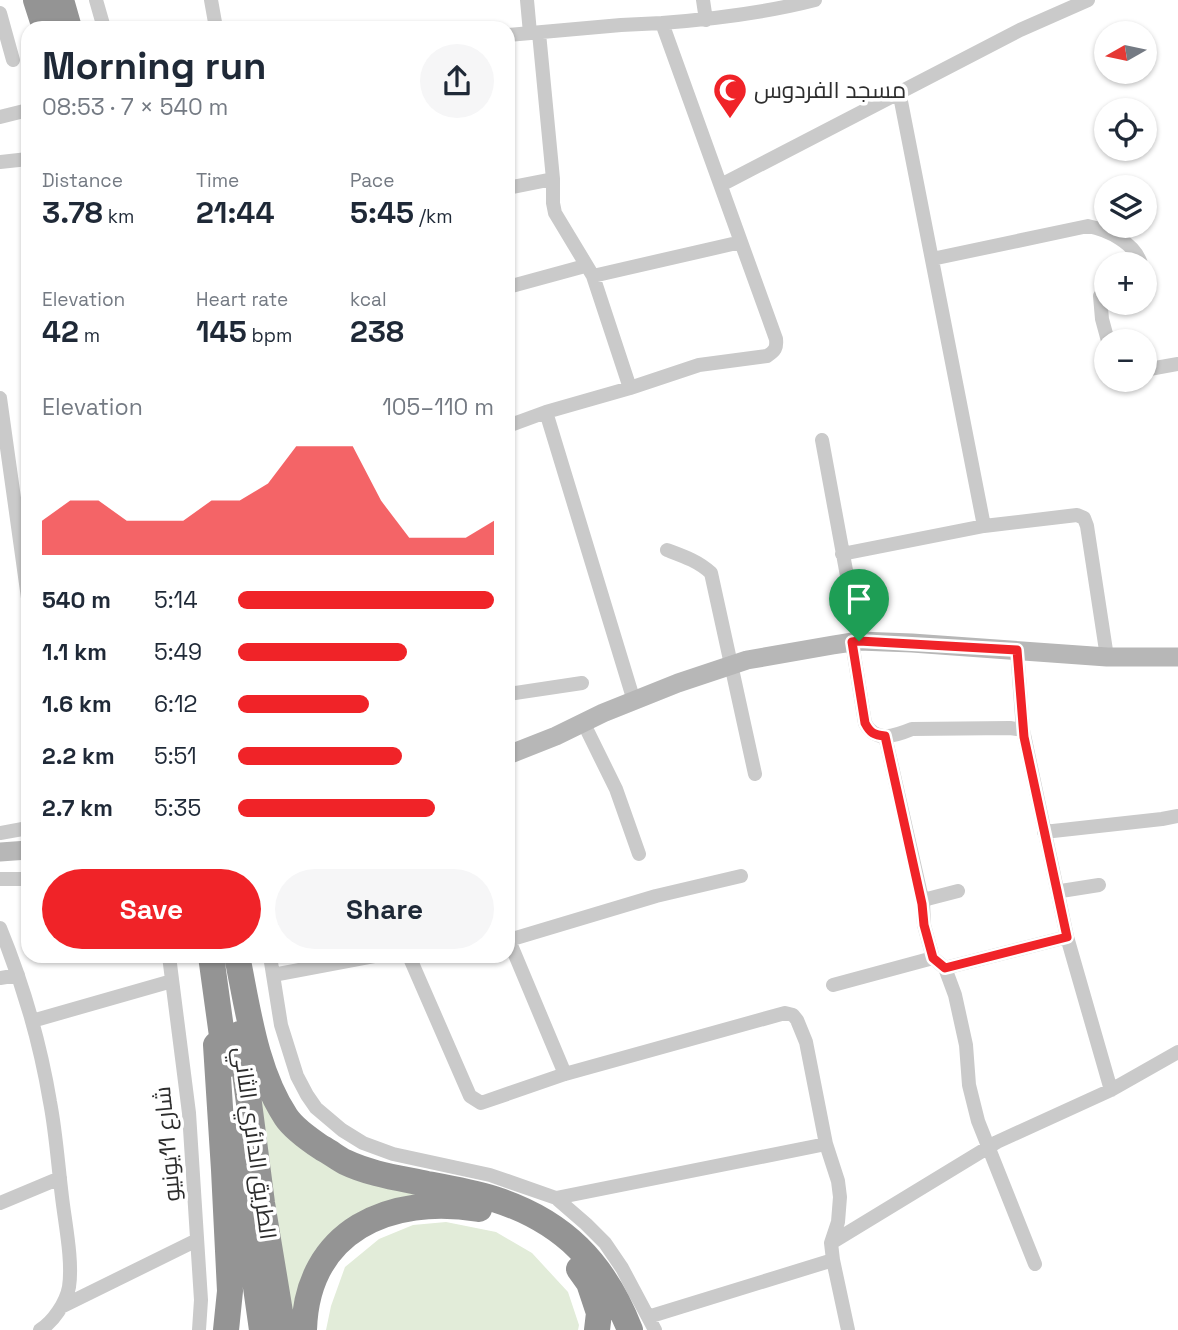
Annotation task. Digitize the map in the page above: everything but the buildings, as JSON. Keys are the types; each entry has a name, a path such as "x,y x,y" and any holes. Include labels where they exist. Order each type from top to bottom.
{"highway":[{"path":"36,0 43,21"},
{"path":"61,0 67,21"},
{"path":"211,963 230,1290 226,1330"},
{"name":"الطريق الدائري الثاني","path":"212,963 262,1330"},
{"name":"الطريق الدائري الثاني","path":"231,963 262,1203 283,1330"},
{"path":"238,963 257,1051 272,1091 288,1119 311,1140 344,1162 379,1174 493,1198 529,1212 557,1229 588,1257 637,1324"},
{"path":"304,1330 310,1290 322,1262 346,1234 373,1218 402,1209 460,1206 490,1211 516,1221 545,1237 571,1258 589,1283 599,1313 597,1330"}],"street":[{"path":"96,0 102,21"},
{"path":"211,0 215,21"},
{"path":"527,0 534,33 555,213 589,271 630,388"},
{"path":"703,0 706,20"},
{"path":"515,34 706,20 785,8 815,0"},
{"path":"721,185 1020,30 1088,0"},
{"path":"0,13 13,60"},
{"path":"515,423 699,365 767,356 774,352 776,339 662,23"},
{"path":"899,92 984,526"},
{"path":"0,117 21,112"},
{"path":"0,162 21,160"},
{"path":"515,187 553,179"},
{"path":"932,260 1087,226 1107,232 1136,252"},
{"path":"515,286 741,242"},
{"path":"1157,368 1178,364"},
{"path":"0,398 21,548"},
{"path":"546,412 634,701"},
{"path":"822,439 856,642 865,723 869,731 874,735 885,736 898,735 912,729 1023,730"},
{"path":"842,554 984,526 1077,515 1084,518 1087,526 1107,657"},
{"path":"667,550 690,558 711,573 755,774"},
{"path":"515,749 556,736 678,683 747,660 856,642 1107,657 1178,657"},
{"path":"1017,650 1023,730 1044,832 1067,937 1111,1090"},
{"path":"515,693 582,683"},
{"path":"583,722 616,789 639,854"},
{"path":"885,736 922,904 924,925 933,958 945,968 955,995 964,1034 969,1085 978,1121 1035,1265"},
{"path":"1044,832 1178,816"},
{"path":"0,833 21,829"},
{"path":"0,852 21,850"},
{"path":"515,937 656,896 741,876"},
{"path":"0,879 21,879"},
{"path":"1058,894 1061,891 1099,885"},
{"path":"922,904 927,899 958,891"},
{"path":"0,928 32,1021 50,1101 68,1247 69,1289 61,1307 40,1330"},
{"path":"945,968 1067,937"},
{"path":"515,956 565,1074"},
{"path":"833,985 933,958"},
{"name":"شارع 11يونيو","path":"170,963 189,1113 201,1300 199,1330"},
{"path":"271,963 281,1025 297,1076 316,1108 327,1119 363,1143 393,1154 490,1175 556,1198 605,1243 622,1268 637,1324 833,1260"},
{"path":"273,975 337,963"},
{"path":"412,963 470,1096 481,1102 565,1074 785,1013 793,1015 806,1042 826,1144 838,1181 838,1222 831,1243 848,1330"},
{"path":"0,978 18,975"},
{"path":"32,1021 172,981"},
{"path":"831,1243 997,1142 1111,1090 1178,1052"},
{"path":"556,1198 826,1144"},
{"path":"0,1203 60,1178"},
{"path":"61,1307 197,1240"}],"green space":[{"path":"254,1064 282,1126 428,1190 372,1209 293,1330"},
{"path":"446,1222 496,1232 532,1253 568,1292 579,1325 578,1330 326,1330 331,1306 345,1267 379,1239 413,1225"}],"place":[{"name":"مسجد الفردوس","path":"730,120"}],"route":[{"path":"859,641 1017,650 1024,737 1067,937 945,968 933,958 885,736 874,735 865,723 852,642 859,641"}]}
